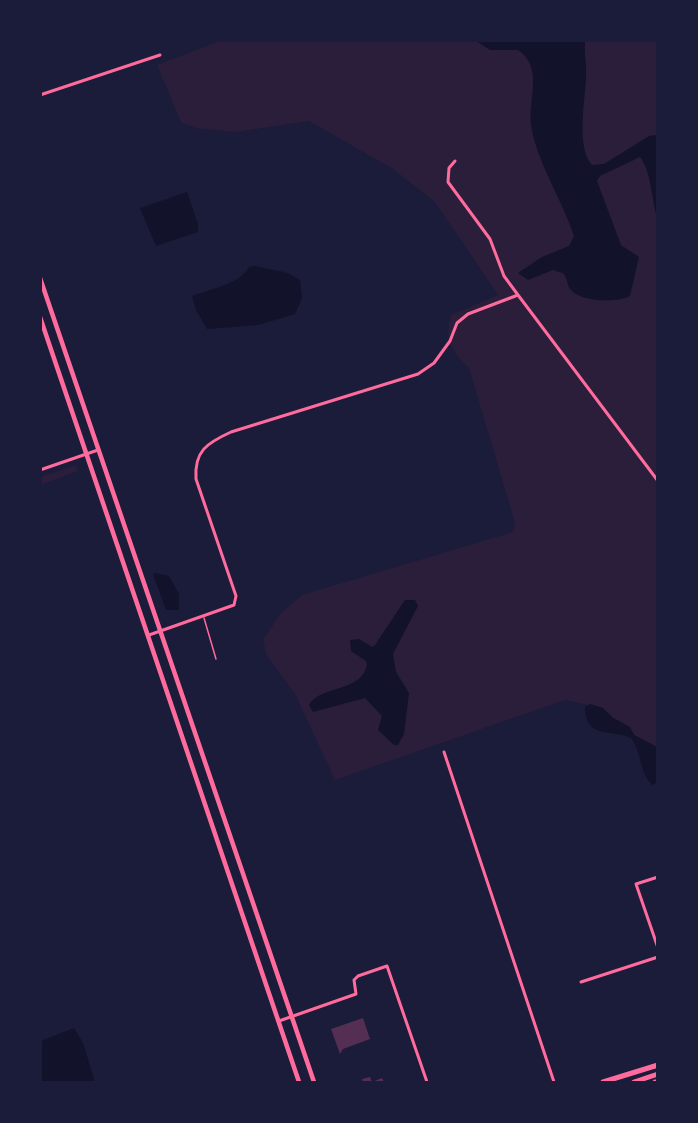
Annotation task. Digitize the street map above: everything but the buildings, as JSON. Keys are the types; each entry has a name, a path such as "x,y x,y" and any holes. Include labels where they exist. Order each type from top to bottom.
{"main road":[{"path":"40,278 314,1083"},
{"path":"40,317 299,1083"},
{"path":"603,1083 657,1065"},
{"path":"618,1083 631,1074"},
{"path":"634,1083 657,1074"}],"street":[{"path":"40,95 160,55"},
{"path":"455,161 449,168 448,182 490,239 504,276 657,481"},
{"path":"149,636 234,605 236,596 196,479 195,464 202,449 215,439 231,432 418,374 434,363 450,341 457,324 468,314 519,295"},
{"path":"40,470 100,450"},
{"path":"444,752 554,1083"},
{"path":"657,877 636,884 657,948"},
{"path":"581,982 657,957"},
{"path":"278,1021 356,994 354,980 358,976 387,966 428,1083"}],"lane":[{"path":"204,617 216,658"}],"shaded area":[{"path":"220,41 657,41 657,747 634,735 622,722 613,718 603,708 565,700 335,780 295,694 266,654 263,640 280,614 302,595 513,532 515,527 513,516 469,368 454,350 448,331 451,315 498,295 435,202 393,169 309,121 236,132 195,128 181,122 157,65"},
{"path":"476,41 585,41 583,136 587,157 592,165 604,164 649,136 657,135 657,217 649,178 640,157 600,176 597,181 621,245 639,257 630,296 617,300 591,299 571,290 563,273 553,270 528,280 518,273 542,257 569,246 574,236 543,166 534,137 531,124 533,74 531,66 518,50 490,50"},
{"path":"187,192 198,224 198,232 156,246 140,208"},
{"path":"255,266 288,273 300,280 302,298 295,314 258,325 207,329 196,310 192,296 232,282 245,273 249,267"},
{"path":"76,465 78,471 41,485 41,477"},
{"path":"153,574 169,576 179,594 179,610 166,610"},
{"path":"405,600 415,600 418,606 393,654 396,672 409,693 404,734 398,745 394,745 378,730 382,716 365,698 313,712 309,705 322,694 349,685 363,674 367,665 366,661 351,651 350,640 359,639 372,647 375,645"},
{"path":"590,704 603,708 613,718 630,727 634,735 657,747 656,783 652,785 648,780 631,738 602,732 590,724 586,717 585,707"},
{"path":"74,1028 83,1043 95,1082 41,1082 41,1041"}]}
